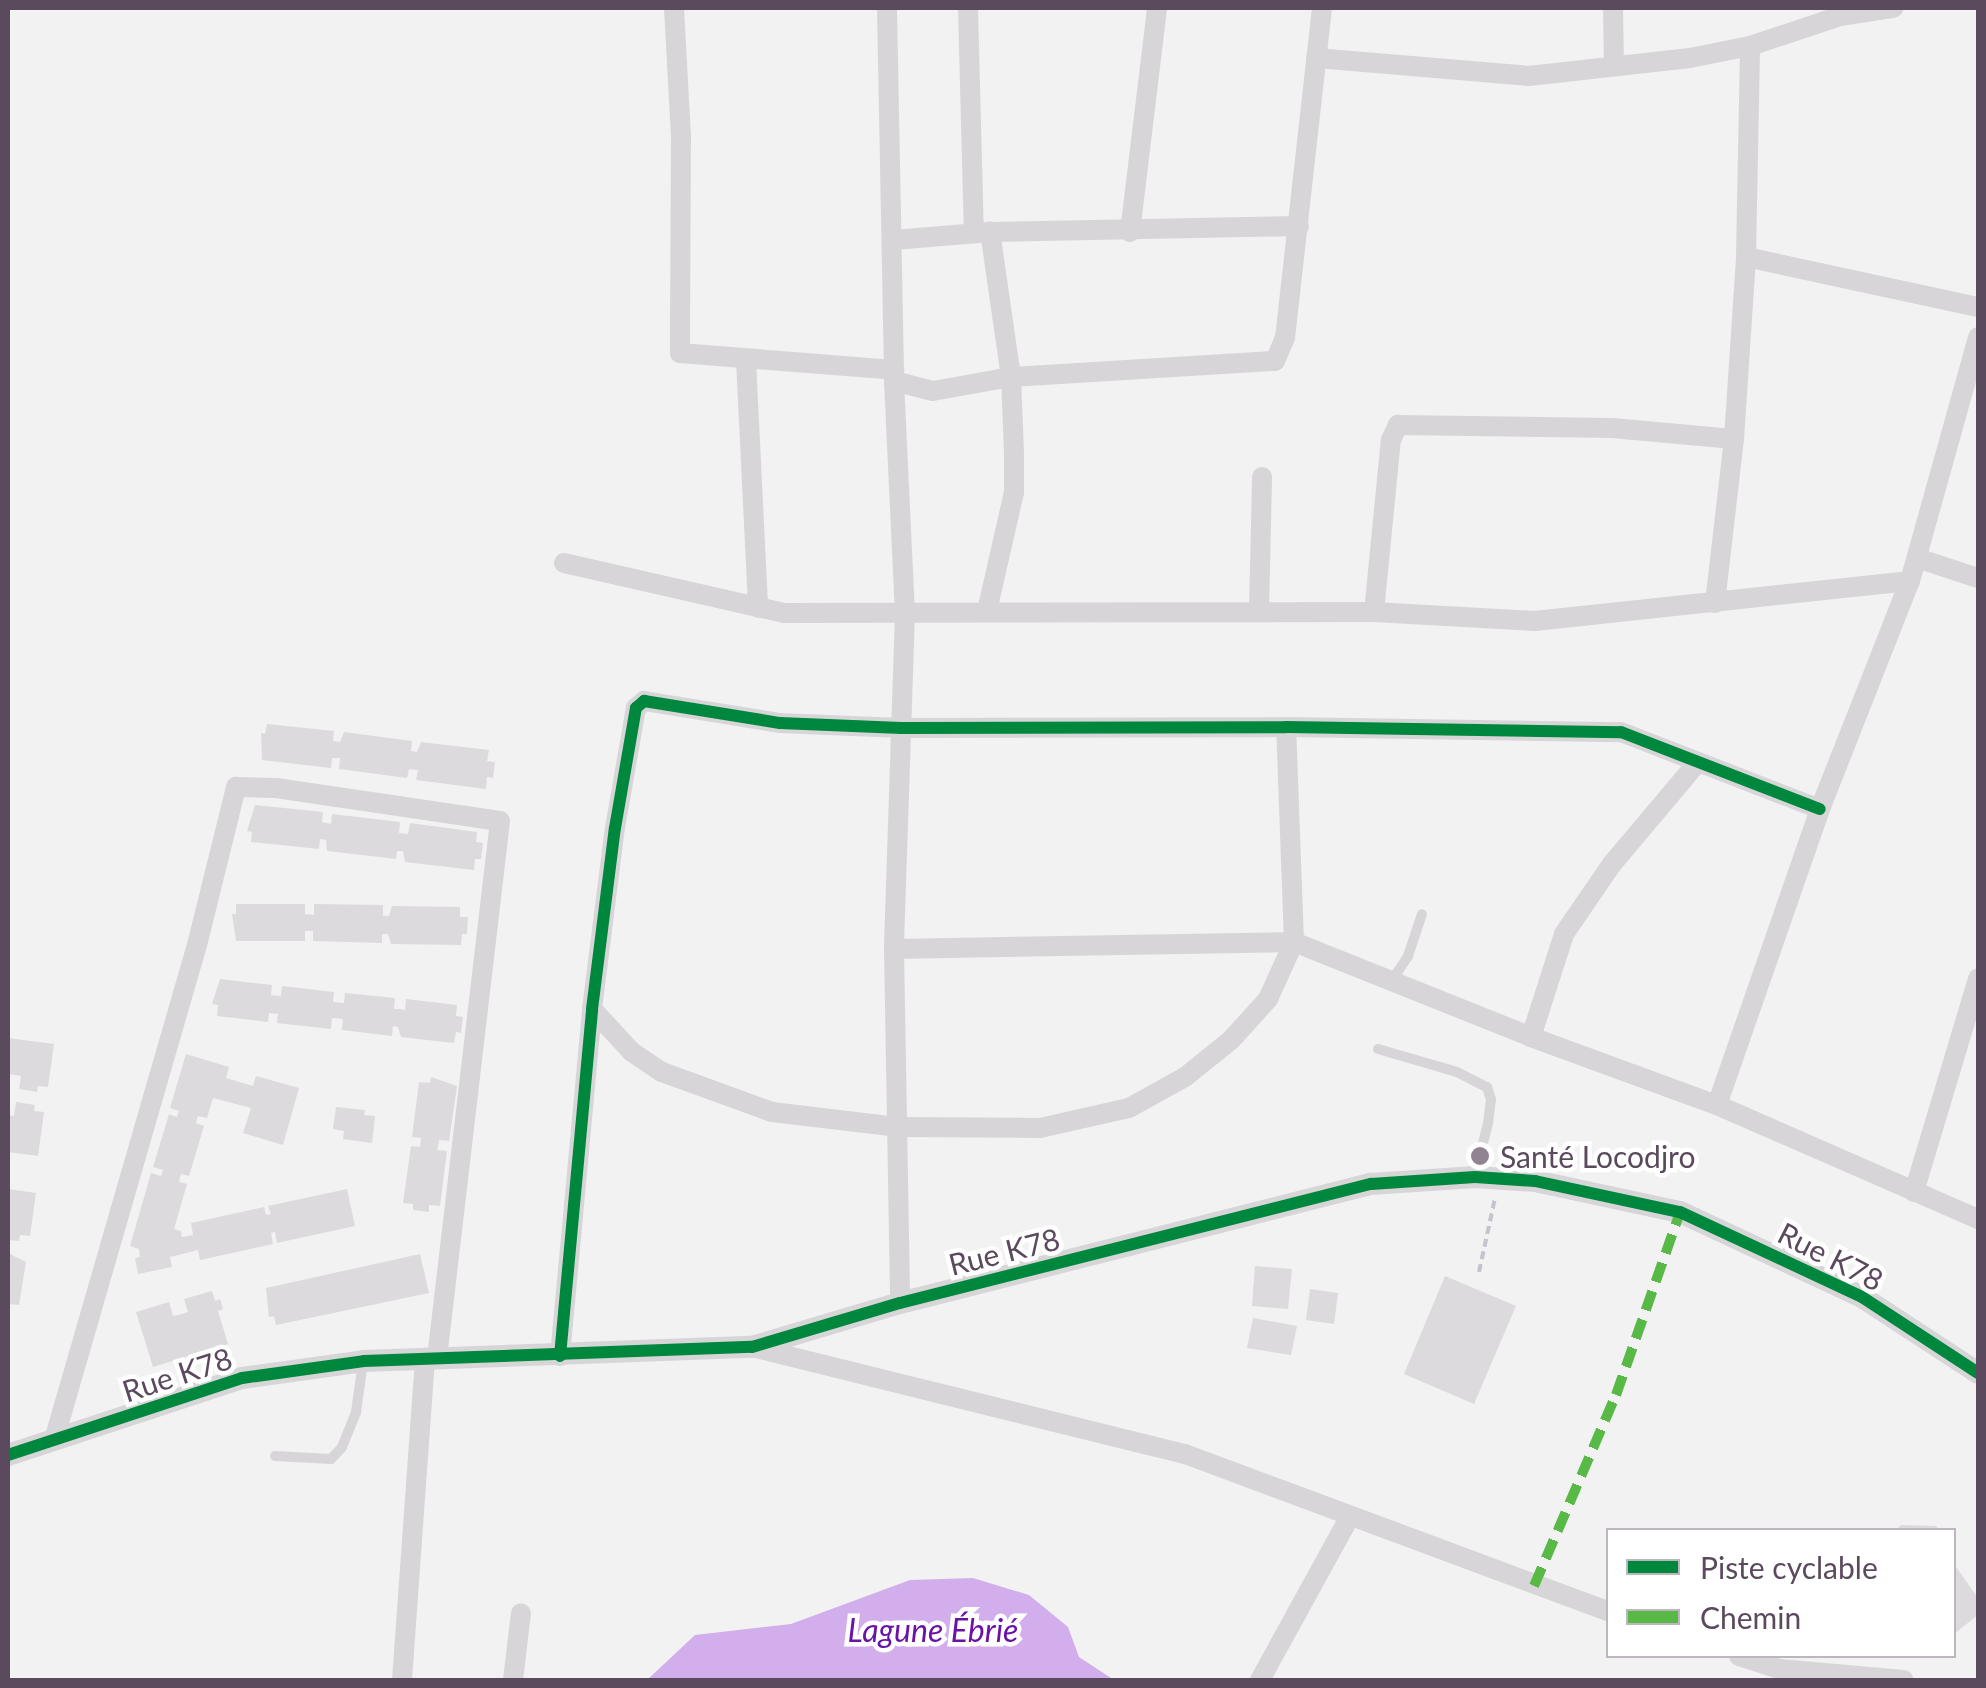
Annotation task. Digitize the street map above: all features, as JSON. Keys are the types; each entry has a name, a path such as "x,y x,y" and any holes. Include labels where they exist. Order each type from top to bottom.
{"street":[{"path":"674,8 681,136 676,346 685,355 894,375 926,391 1010,377 1275,361 1285,338 1322,8"},
{"path":"887,8 894,375 905,613 894,949 900,1303"},
{"path":"968,8 982,233 1010,377 1014,492 988,611"},
{"path":"1130,232 1157,8"},
{"path":"1613,8 1614,66"},
{"path":"1316,58 1457,68 1496,76 1614,66 1750,46 1840,16 1893,8"},
{"path":"1715,602 1734,439 1746,257 1750,46"},
{"path":"894,240 982,233 1299,226"},
{"path":"1746,257 1978,307"},
{"path":"1718,1105 1820,808 1910,581 1976,349"},
{"path":"746,360 758,608"},
{"path":"1374,612 1391,440 1398,425 1612,428 1734,439"},
{"path":"1259,612 1262,477"},
{"path":"1916,558 1978,578"},
{"path":"564,563 784,612 1374,612 1535,622 1910,581"},
{"path":"560,1356 592,1009 615,828 639,704 650,701 780,724 901,728 1286,726 1621,732 1820,808"},
{"path":"592,1009 632,1052 662,1072 772,1112 897,1128 1040,1128 1129,1108 1185,1077 1231,1040 1268,999 1294,942 1286,726"},
{"path":"1531,1037 1564,934 1612,864 1697,764"},
{"path":"54,1440 218,868 236,787 276,788 500,822 431,1358 402,1680"},
{"path":"894,949 1294,942 1531,1037 1718,1105 1978,1219"},
{"path":"1914,1192 1978,978"},
{"name":"Rue K78","path":"8,1455 242,1378 364,1361 752,1347 900,1303 1370,1184 1475,1177 1534,1181 1680,1212 1862,1297 1978,1374"},
{"path":"752,1347 1185,1454 1606,1610"},
{"path":"1260,1680 1350,1516"},
{"path":"513,1680 522,1613"},
{"path":"1745,1658 1779,1669 1904,1680"}],"lane":[{"path":"1392,981 1408,956 1422,914"},
{"path":"1378,1049 1457,1072 1487,1087 1491,1099 1488,1124 1475,1177"},
{"path":"275,1456 332,1459 342,1447 356,1412 364,1361"}],"path":[{"path":"1479,1272 1499,1178"}],"water":[{"name":"Lagune Ébrié","path":"973,1578 1029,1595 1068,1627 1079,1657 1114,1680 647,1680 695,1635 791,1624 910,1580"}],"building":[{"path":"267,724 334,731 333,741 340,742 344,732 412,741 411,751 417,752 421,742 489,750 487,761 495,762 493,778 487,777 486,789 416,780 418,770 409,769 407,778 339,769 340,758 332,758 331,768 262,760 261,733 265,734"},
{"path":"255,805 323,812 322,822 331,824 332,814 400,822 399,833 408,834 410,823 477,832 476,842 483,843 481,859 475,859 474,870 405,862 403,851 397,851 396,859 327,851 326,840 320,839 319,849 251,842 252,832 247,831"},
{"path":"236,904 305,904 305,914 314,915 314,904 383,905 383,916 389,916 392,906 460,907 460,917 468,917 467,934 462,934 461,945 391,944 388,934 382,934 382,943 313,941 313,931 305,931 305,941 236,941 232,914 236,914"},
{"path":"220,979 272,985 271,995 281,996 282,986 334,992 333,1002 344,1003 345,993 395,998 394,1009 405,1010 406,999 457,1005 456,1016 463,1017 461,1033 456,1032 454,1043 401,1037 398,1027 393,1026 392,1036 342,1030 343,1019 332,1018 331,1029 277,1023 278,1014 269,1013 268,1022 217,1016 218,1005 212,1004"},
{"path":"8,1038 54,1044 48,1087 38,1086 37,1092 19,1089 21,1076 8,1074"},
{"path":"186,1054 229,1067 226,1078 253,1086 256,1076 299,1088 283,1145 243,1133 251,1108 213,1098 207,1118 198,1116 196,1123 204,1126 189,1176 181,1174 179,1182 187,1184 174,1229 181,1231 182,1237 193,1235 191,1223 264,1207 266,1215 271,1214 268,1206 347,1189 355,1226 277,1243 275,1232 271,1233 273,1244 200,1260 198,1250 170,1257 172,1267 138,1274 135,1258 140,1257 139,1249 130,1246 151,1173 161,1176 163,1170 153,1167 169,1114 177,1117 179,1111 170,1108"},
{"path":"431,1077 457,1086 449,1141 439,1140 437,1150 447,1151 440,1206 429,1205 429,1212 413,1210 413,1204 403,1203 411,1146 420,1147 421,1138 412,1137 419,1082 430,1083"},
{"path":"16,1102 35,1105 34,1111 44,1112 38,1156 8,1152 8,1115 14,1116"},
{"path":"336,1107 365,1110 364,1115 375,1116 372,1143 343,1139 344,1131 333,1129"},
{"path":"8,1189 36,1193 30,1236 20,1235 19,1241 8,1240"},
{"path":"8,1253 26,1262 19,1305 8,1304"},
{"path":"420,1254 429,1293 276,1325 274,1316 269,1317 266,1288"},
{"path":"1255,1266 1292,1269 1288,1309 1252,1306"},
{"path":"1445,1276 1516,1306 1474,1404 1404,1374"},
{"path":"1310,1289 1338,1293 1334,1324 1306,1320"},
{"path":"212,1291 215,1301 220,1299 223,1309 218,1311 228,1344 153,1367 136,1312 169,1302 173,1316 178,1315 188,1312 184,1299"},
{"path":"1253,1318 1297,1326 1291,1355 1247,1348"},
{"path":"1901,1525 1938,1528 1898,1528"},
{"path":"1956,1567 1978,1598 1978,1615 1956,1632"}],"marked path":[{"path":"1534,1586 1616,1395 1680,1212"}],"cycle path":[{"path":"560,1356 592,1009 615,828 636,708 644,701 780,723 901,728 1286,727 1621,732 1820,809"},
{"path":"8,1455 242,1378 364,1361 752,1347 900,1303 1371,1184 1475,1177 1535,1181 1680,1212 1862,1297 1978,1373"}],"place":[{"name":"Santé Locodjro","path":"1480,1156"}]}
